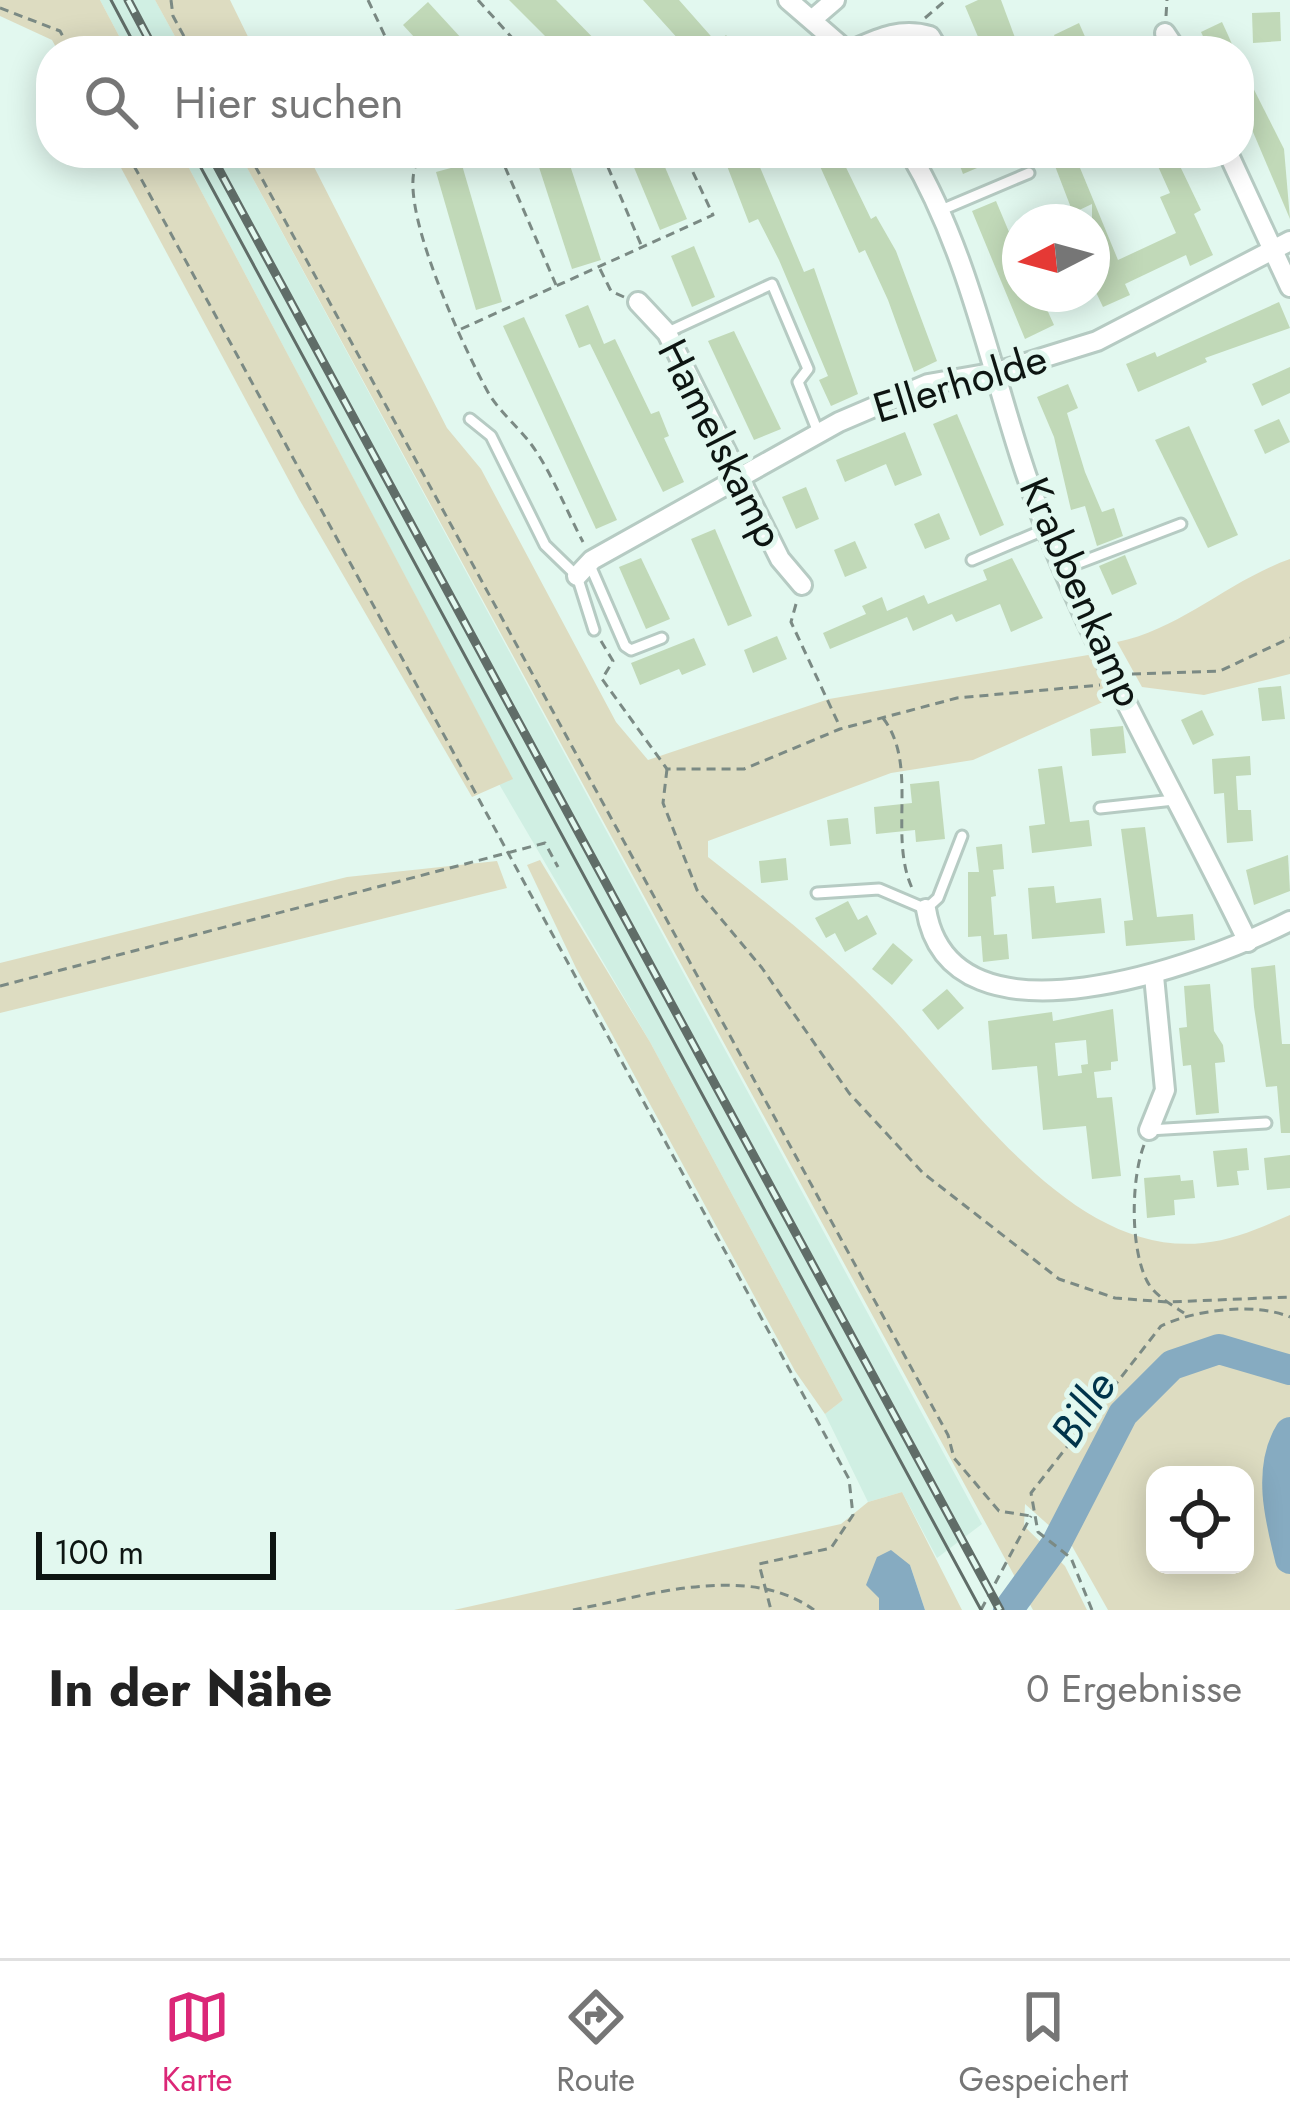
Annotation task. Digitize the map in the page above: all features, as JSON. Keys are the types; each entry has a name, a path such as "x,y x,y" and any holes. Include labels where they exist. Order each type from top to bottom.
{"street":[{"path":"788,0 833,36"},
{"path":"814,18 835,0"},
{"path":"884,36 913,31 930,36"},
{"name":"Krabbenkamp","path":"922,168 997,372 1046,530 1248,942"},
{"path":"1237,168 1281,246 1290,287"},
{"name":"Ellerholde","path":"586,566 818,432 928,384 997,372 1097,341 1281,246"},
{"name":"Hamelskamp","path":"638,302 667,333 780,559 802,585"},
{"path":"926,909 932,943 962,973 993,987 1046,989 1154,976 1248,942 1290,921"},
{"path":"1149,1130 1165,1090 1154,976"}],"lane":[{"path":"939,211 1029,173"},
{"path":"667,333 772,284 808,369 798,382 818,432"},
{"path":"470,418 491,436 545,545 586,566 626,646 632,650 662,638"},
{"path":"1063,569 1181,524"},
{"path":"972,560 1046,530"},
{"path":"586,566 594,630"},
{"path":"1100,808 1179,800"},
{"path":"817,893 879,889 926,909 938,898 962,836"},
{"path":"1149,1130 1266,1123"}],"path":[{"path":"171,0 184,36"},
{"path":"368,0 385,36"},
{"path":"478,0 510,36"},
{"path":"913,31 946,0"},
{"path":"0,8 63,36"},
{"path":"135,168 849,1479 853,1515 831,1548 759,1564 761,1588 771,1610"},
{"path":"256,168 948,1436 954,1458 999,1511 1031,1516"},
{"path":"413,168 410,193 459,330 490,397 533,447 586,566"},
{"path":"506,168 557,286"},
{"path":"608,168 643,248"},
{"path":"459,330 713,215 691,168"},
{"path":"599,268 611,291 638,302"},
{"path":"802,585 791,622 840,729"},
{"path":"594,630 614,661 602,679 667,769 663,803 697,890 762,968 849,1093 923,1173 1059,1279 1115,1298 1167,1303 1290,1297"},
{"path":"667,769 680,765 744,769 840,729 957,698 1094,687 1142,670 1220,671 1290,638"},
{"path":"883,718 898,738 909,882 926,909"},
{"path":"0,986 545,843 558,867"},
{"path":"1149,1130 1134,1170 1135,1218 1147,1282 1186,1314"},
{"path":"1092,1610 1071,1558 1038,1532 1031,1516 1031,1493 1161,1326 1186,1314 1275,1311 1290,1317"},
{"path":"981,1610 1031,1516"},
{"path":"573,1610 696,1587 761,1588 797,1598 814,1610"}],"shaded area":[{"path":"0,0 100,0 119,36 43,36 0,16"},
{"path":"100,0 155,0 175,36 119,36"},
{"path":"155,0 230,0 248,36 175,36"},
{"path":"121,168 189,168 513,779 472,797 299,499"},
{"path":"189,168 247,168 982,1524 937,1558 902,1492 868,1502 825,1414 843,1400 650,1042 499,784 512,778"},
{"path":"247,168 315,168 447,428 481,469 616,722 648,760 829,699 1094,654 1114,697 973,760 891,773 708,841 708,857 862,987 984,1123 1064,1197 1108,1224 1154,1240 1214,1241 1290,1215 1290,1610 1108,1610 1072,1546 1025,1504 1024,1526 1065,1566 1087,1610 1033,1610"},
{"path":"1290,559 1290,674 1204,695 1142,687 1117,642 1162,627"},
{"path":"540,860 650,1042 843,1400 825,1414 795,1371 576,968 527,865"},
{"path":"497,861 507,888 0,1013 0,963 347,877"},
{"path":"902,1492 962,1610 925,1610 910,1565 879,1598 879,1610 454,1610 841,1524 868,1502"}],"water":[{"path":"891,1550 910,1565 925,1610 879,1610 879,1598 866,1585 877,1557"}],"building":[{"path":"509,0 556,0 591,36 545,36"},
{"path":"643,0 679,0 711,36 675,36"},
{"path":"978,0 1001,0 1014,36 978,36 965,6"},
{"path":"428,2 459,36 413,36 403,25"},
{"path":"1280,12 1281,41 1254,43 1252,13"},
{"path":"1222,22 1228,36 1203,36 1201,32"},
{"path":"1079,23 1085,36 1054,36"},
{"path":"1254,90 1284,149 1290,219 1254,134"},
{"path":"463,168 502,302 476,310 436,172"},
{"path":"539,168 571,168 601,260 572,269"},
{"path":"634,168 665,168 687,219 660,230"},
{"path":"728,168 760,168 804,272 814,268 858,394 831,406 819,380 828,376 779,260 758,219 749,223"},
{"path":"821,168 846,168 871,219 876,216 896,251 937,361 914,372 865,250 859,253"},
{"path":"1056,168 1080,168 1095,204 1070,204"},
{"path":"1159,168 1181,168 1201,210 1194,214 1213,255 1190,266 1186,255 1125,284 1130,295 1110,304 1110,241 1118,260 1176,233 1160,197 1170,193"},
{"path":"996,201 1002,215 1002,283 972,211"},
{"path":"694,246 715,297 692,307 671,256"},
{"path":"1279,302 1290,328 1205,358 1207,362 1138,392 1126,364 1155,352 1157,357"},
{"path":"588,305 604,344 615,339 651,414 659,411 669,436 664,438 684,482 663,492 590,344 579,348 565,315"},
{"path":"1014,312 1048,312 1054,325 1025,339"},
{"path":"524,317 617,520 596,529 503,326"},
{"path":"734,331 781,429 754,440 708,341"},
{"path":"1290,367 1290,393 1262,406 1252,384"},
{"path":"1068,384 1078,408 1067,413 1085,472 1102,512 1114,508 1123,536 1097,546 1085,506 1071,510 1054,437 1037,397"},
{"path":"957,414 1004,525 980,536 933,424"},
{"path":"1279,419 1290,442 1265,454 1254,430"},
{"path":"1189,426 1238,535 1208,548 1155,440"},
{"path":"905,432 922,475 895,486 886,464 845,482 836,460"},
{"path":"806,487 819,519 796,529 782,497"},
{"path":"939,513 950,539 925,549 914,524"},
{"path":"715,529 752,616 728,626 691,539"},
{"path":"855,541 867,568 845,577 834,550"},
{"path":"1125,555 1137,584 1112,595 1099,566"},
{"path":"641,558 670,619 646,629 619,567"},
{"path":"1012,558 1043,618 1011,632 1000,604 956,622 952,614 913,631 907,617 830,649 823,633 866,614 862,606 882,597 887,611 924,595 928,604 987,580 983,570"},
{"path":"777,636 787,659 753,673 744,650"},
{"path":"694,638 706,665 682,675 679,669 640,685 631,663"},
{"path":"1281,686 1285,719 1262,721 1258,688"},
{"path":"1202,710 1214,735 1193,745 1181,720"},
{"path":"1123,726 1126,753 1092,756 1090,729"},
{"path":"1250,756 1251,775 1236,776 1238,810 1251,810 1253,841 1227,843 1224,793 1214,794 1212,759"},
{"path":"1062,766 1070,822 1089,820 1092,846 1032,853 1029,826 1045,824 1038,769"},
{"path":"939,781 945,839 916,842 915,830 876,834 874,807 912,803 910,784"},
{"path":"848,818 851,844 830,846 827,820"},
{"path":"1145,827 1157,917 1193,914 1195,940 1126,946 1124,921 1133,920 1121,829"},
{"path":"1002,844 1004,869 993,870 996,896 991,897 994,935 1007,934 1009,959 983,962 981,936 968,937 968,872 979,872 976,847"},
{"path":"1288,855 1290,891 1254,905 1246,870"},
{"path":"786,858 788,880 761,883 759,861"},
{"path":"1054,886 1056,903 1101,898 1105,933 1032,939 1028,888"},
{"path":"848,901 858,920 867,915 877,934 845,952 835,933 826,938 815,918"},
{"path":"893,943 913,960 892,985 872,969"},
{"path":"1275,965 1282,1044 1290,1044 1290,1133 1281,1133 1277,1086 1266,1087 1254,1007 1251,968"},
{"path":"1210,984 1214,1031 1223,1045 1225,1062 1215,1063 1219,1113 1196,1115 1191,1065 1183,1066 1179,1028 1187,1027 1184,986"},
{"path":"947,989 964,1008 938,1030 922,1010"},
{"path":"1113,1009 1118,1061 1111,1062 1111,1070 1094,1072 1097,1098 1112,1097 1121,1176 1092,1179 1086,1126 1043,1130 1037,1066 992,1070 988,1021 1052,1012 1053,1021","holes":["1086,1040 1088,1064 1081,1065 1082,1073 1058,1076 1055,1043"]},
{"path":"1247,1148 1249,1170 1237,1171 1239,1185 1217,1187 1213,1151"},
{"path":"1290,1155 1290,1188 1267,1190 1264,1158"},
{"path":"1180,1175 1181,1181 1193,1180 1195,1198 1174,1200 1175,1215 1147,1218 1144,1178"}],"waterway":[{"name":"Bille","path":"1008,1610 1056,1544 1123,1414 1172,1365 1219,1349 1290,1370"},
{"name":"Bille","path":"1290,1432 1277,1478 1290,1559"}],"tram line":[{"path":"111,0 130,36"},
{"path":"201,168 981,1610"}],"railway":[{"path":"128,0 147,36"},
{"path":"218,168 1000,1610"}]}
